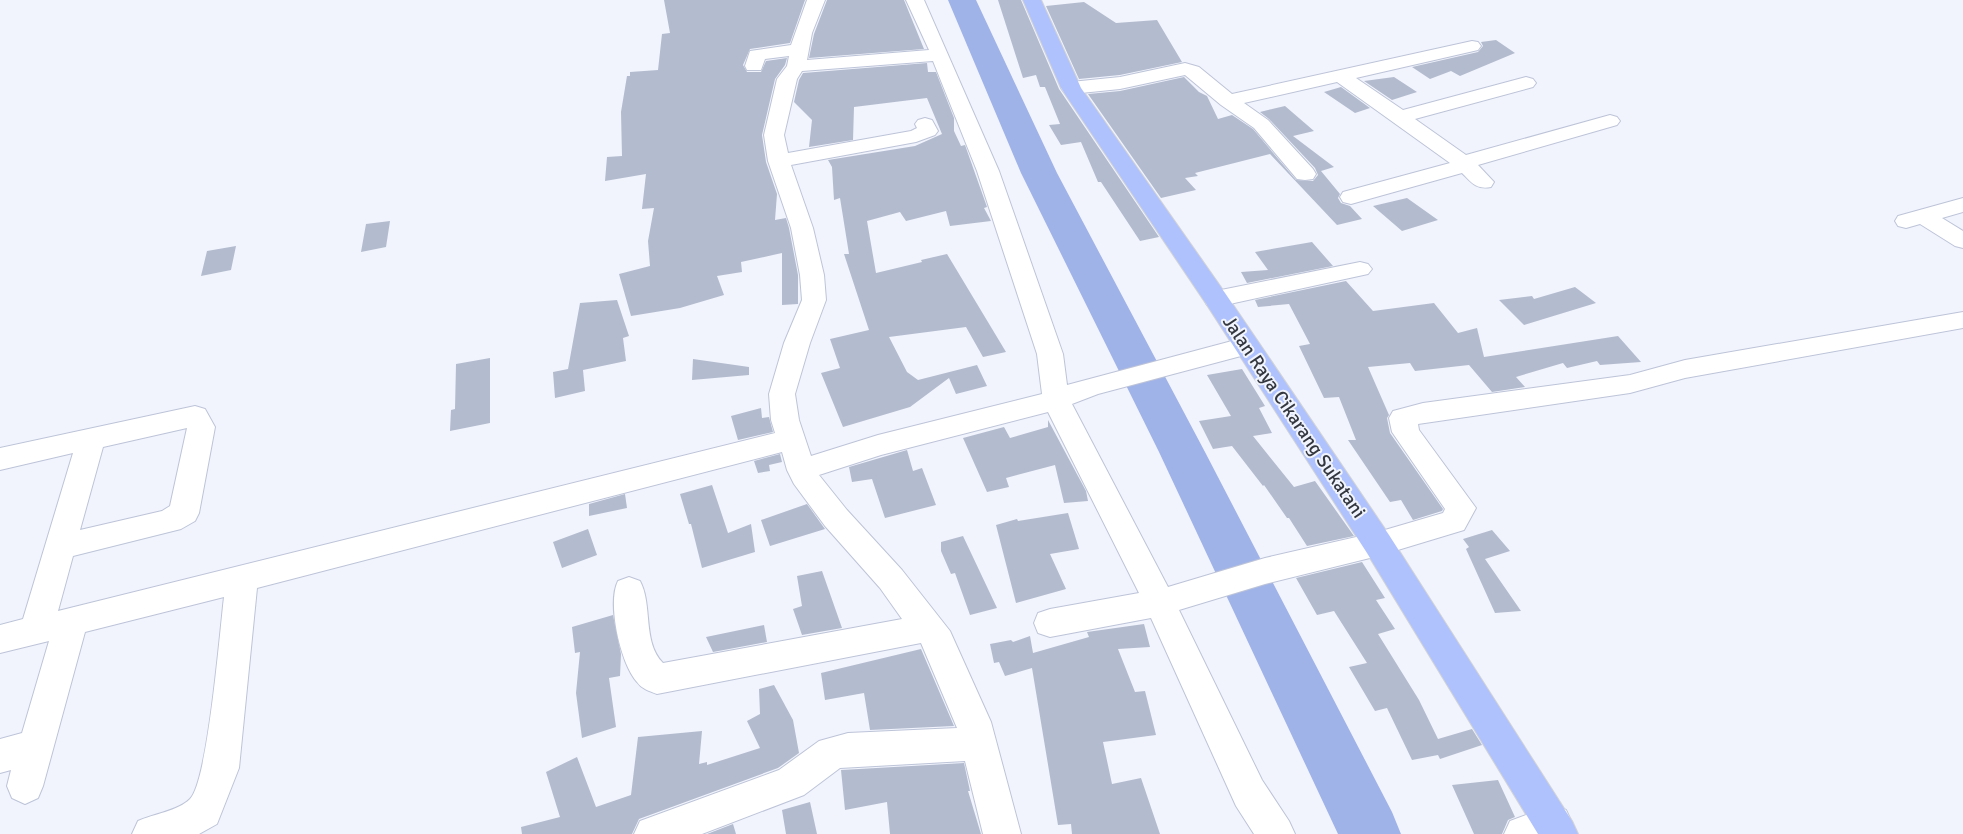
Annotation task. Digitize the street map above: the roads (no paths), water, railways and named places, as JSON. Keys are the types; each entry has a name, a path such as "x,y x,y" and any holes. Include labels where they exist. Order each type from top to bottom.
{"main road":[{"name":"Jalan Raya Cikarang Sukatani","path":"1032,0 1071,88 1216,299 1378,544 1545,830"}],"street":[{"path":"816,0 797,58 785,87 774,135 779,160 802,228 812,275 814,300 796,343 782,394 785,420 804,476 836,518 892,579 938,641 973,722 1002,834"},
{"path":"915,0 988,171 1050,354 1056,400 1160,603 1249,793 1276,834"},
{"path":"1228,101 1472,46"},
{"path":"754,66 757,55 797,58 940,55"},
{"path":"1071,88 1120,83 1185,69 1192,71 1228,101 1261,124 1305,174"},
{"path":"1341,76 1464,164 1483,182"},
{"path":"1400,117 1526,83"},
{"path":"1351,197 1610,121"},
{"path":"779,160 901,140 928,132 925,124"},
{"path":"1963,205 1915,219 1963,241"},
{"path":"1216,299 1360,269"},
{"path":"1050,623 1160,603 1265,571 1378,544 1453,522 1461,508 1406,432 1402,418 1630,384 1685,369 1963,320"},
{"path":"802,470 878,445 1056,400 1090,387 1247,346"},
{"path":"0,460 195,416 201,427 184,513 170,521 61,547"},
{"path":"36,630 91,439"},
{"path":"0,639 791,439"},
{"path":"151,834 173,828 204,811 221,768 242,579"},
{"path":"628,590 639,652 648,674 657,679 928,628"},
{"path":"25,786 71,622"},
{"path":"653,834 791,782 832,754 848,750 979,744"},
{"path":"0,756 36,746"}],"waterway":[{"path":"962,0 1039,173 1182,452 1370,834"}]}
